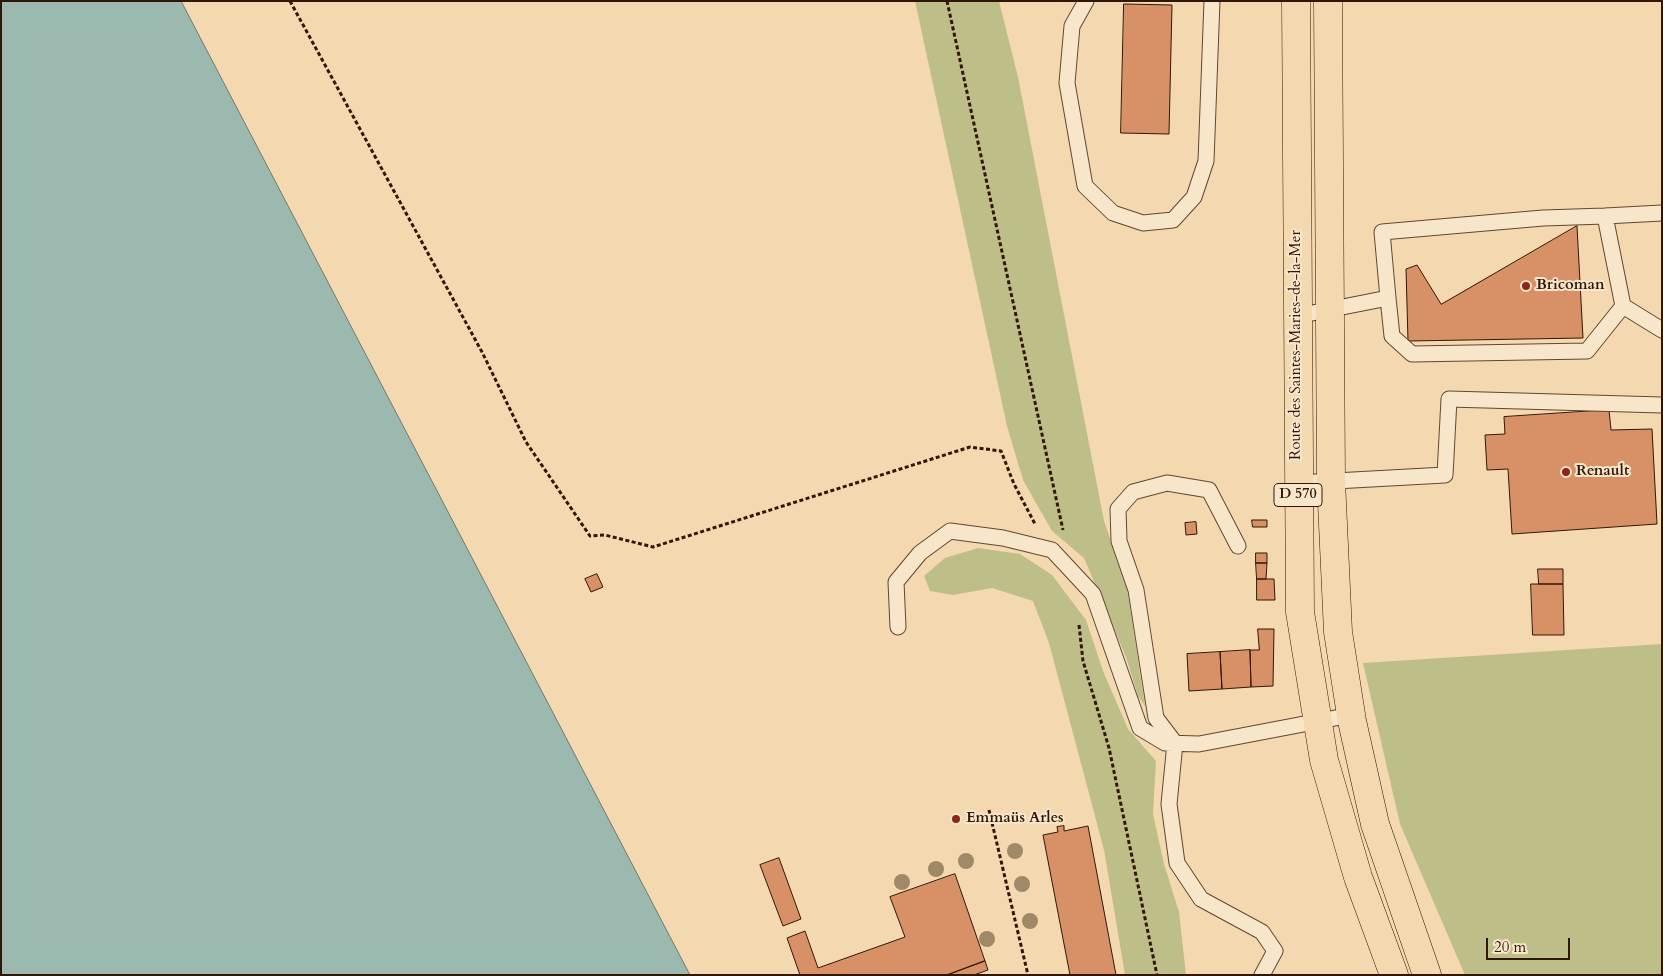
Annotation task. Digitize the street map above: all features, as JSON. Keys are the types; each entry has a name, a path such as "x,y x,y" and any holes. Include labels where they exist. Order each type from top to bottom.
{"main road":[{"name":"Route des Saintes-Maries-de-la-Mer","path":"1296,1 1300,612 1324,760 1358,877 1394,975"},
{"name":"D 570","path":"1328,1 1331,481 1338,632 1351,715 1375,824 1427,975"}],"lane":[{"path":"1086,1 1072,26 1067,83 1085,186 1113,213 1144,223 1173,220 1194,197 1206,161 1212,1"},
{"path":"1623,306 1587,351 1412,354 1392,336 1382,232 1543,218 1662,214"},
{"path":"1606,216 1623,306 1662,330"},
{"path":"1297,316 1388,298"},
{"path":"1298,483 1445,475 1448,399 1662,405"},
{"path":"1238,546 1209,490 1168,483 1133,492 1118,509 1119,541 1136,590 1156,718 1175,743 1169,804 1177,864 1201,899 1262,932 1275,951 1262,975"},
{"path":"898,627 896,582 920,554 950,531 1003,538 1052,550 1093,594 1140,728 1164,742 1199,744 1351,715"}],"path":[{"path":"290,1 482,352 526,442 590,536 605,535 653,547 970,447 1001,451 1014,484 1047,549"},
{"path":"946,1 1058,507"},
{"path":"1109,748 1157,975"},
{"path":"989,810 1028,975"}],"green space":[{"path":"915,1 999,1 1018,77 1104,521 1127,588 1145,706 1138,696 1126,657 1084,558 1052,531 1023,480 1007,426"},
{"path":"978,548 1020,554 1052,575 1086,620 1103,671 1128,729 1156,761 1153,814 1164,864 1179,912 1186,975 1125,975 1104,850 1049,643 1033,601 992,588 953,595 930,591 924,576 945,558"},
{"path":"1662,644 1662,975 1465,975 1400,824 1363,663"}],"water":[{"path":"1,1 181,1 690,975 1,975"}],"building":[{"path":"1124,4 1172,5 1169,134 1121,133"},
{"name":"Bricoman","path":"1577,226 1583,338 1408,341 1406,269 1417,265 1441,304"},
{"path":"1609,410 1611,430 1652,429 1657,524 1512,534 1508,469 1487,470 1485,435 1505,434 1504,417"},
{"path":"1252,520 1267,520 1267,527 1253,527"},
{"path":"1196,522 1197,534 1186,535 1185,523"},
{"path":"1256,553 1267,553 1267,563 1256,563"},
{"path":"1256,563 1267,563 1266,579 1257,579"},
{"path":"1538,569 1563,569 1563,584 1539,584"},
{"path":"597,574 603,587 591,592 585,579"},
{"path":"1257,579 1274,579 1275,600 1257,600"},
{"path":"1531,584 1563,584 1564,635 1533,635"},
{"path":"1258,629 1274,629 1273,686 1251,687 1250,650 1259,650"},
{"path":"1250,650 1251,687 1222,689 1220,652"},
{"path":"1220,652 1222,689 1189,691 1187,654"},
{"path":"1064,826 1064,831 1088,826 1116,975 1070,975 1043,835 1058,832 1057,827"},
{"path":"779,858 801,919 783,926 760,865"},
{"path":"955,874 985,961 947,975 800,975 787,938 805,931 818,968 905,937 890,897"},
{"path":"985,961 988,970 974,975 947,975"}],"place":[{"name":"Bricoman","path":"1526,286"},
{"name":"Renault","path":"1566,472"},
{"name":"Emmaüs Arles","path":"956,819"}]}
